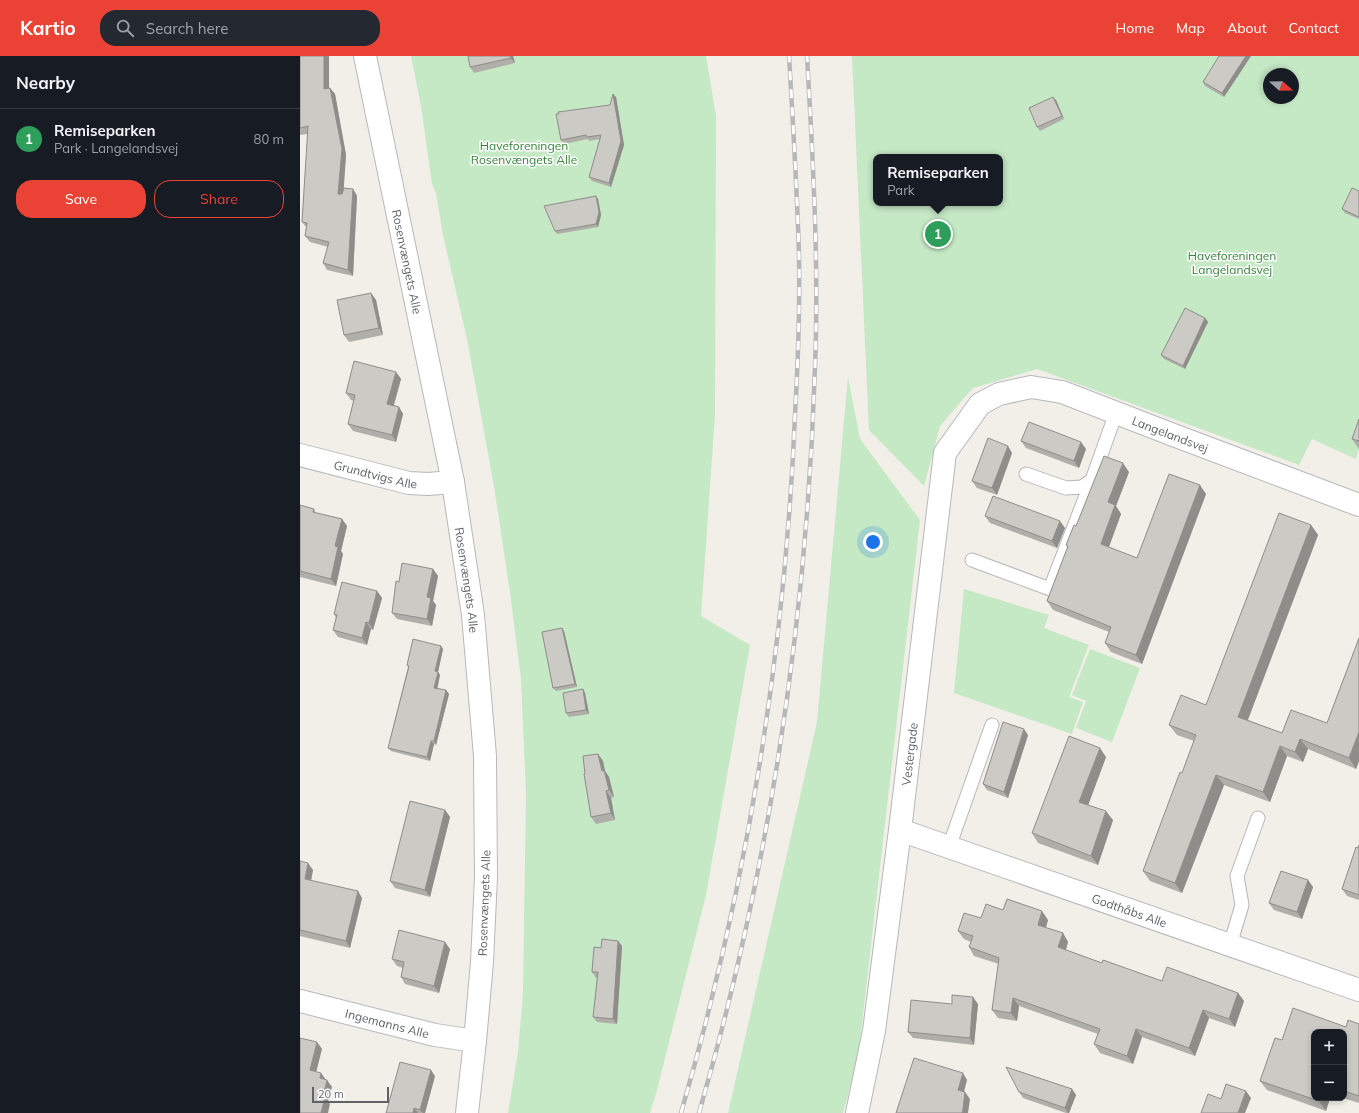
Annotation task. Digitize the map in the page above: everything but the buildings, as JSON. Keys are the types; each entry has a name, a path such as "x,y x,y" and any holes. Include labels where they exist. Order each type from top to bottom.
{"street":[{"name":"Rosenvængets Alle","path":"365,56 453,482 473,615 485,756 486,877 475,1041 467,1113"},
{"name":"Langelandsvej","path":"980,404 999,394 1031,387 1062,392 1359,505"},
{"name":"Vestergade","path":"858,1113 874,1031 900,830 945,453 980,404"},
{"name":"Grundtvigs Alle","path":"300,455 409,483 428,484 453,482"},
{"name":"Godthåbs Alle","path":"900,830 1359,990"},
{"name":"Ingemanns Alle","path":"300,1001 435,1035 475,1041"}],"lane":[{"path":"972,560 1050,589 1116,413"},
{"path":"1026,474 1066,488 1082,487 1092,480"},
{"path":"949,847 992,725"},
{"path":"1230,945 1242,905 1237,876 1258,818"}],"green space":[{"name":"Haveforeningen Rosenvængets Alle","path":"411,56 706,56 716,116 715,415 701,616 750,645 706,895 650,1113 508,1113 518,1052 523,993 526,793 521,679 494,486 467,339 443,235 436,193 432,184 421,106"},
{"name":"Haveforeningen Langelandsvej","path":"852,56 1359,56 1359,449 1356,459 1312,439 1299,465 1037,369 973,388 940,426 924,486 869,430"},
{"path":"848,377 860,439 920,520 858,1058 843,1113 728,1113 817,722"},
{"path":"964,589 1049,615 1044,628 1089,645 1069,697 1083,702 1072,734 954,693"},
{"path":"1090,649 1140,668 1112,742 1076,728 1086,701 1072,695"}],"railway":[{"path":"681,1113 725,942 743,855 759,768 772,680 782,592 790,504 799,315 798,229 789,56"},
{"path":"699,1113 724,1022 746,930 764,837 780,744 793,650 803,556 811,461 816,328 815,212 807,56"}],"place":[{"name":"Remiseparken","path":"938,234"}]}
